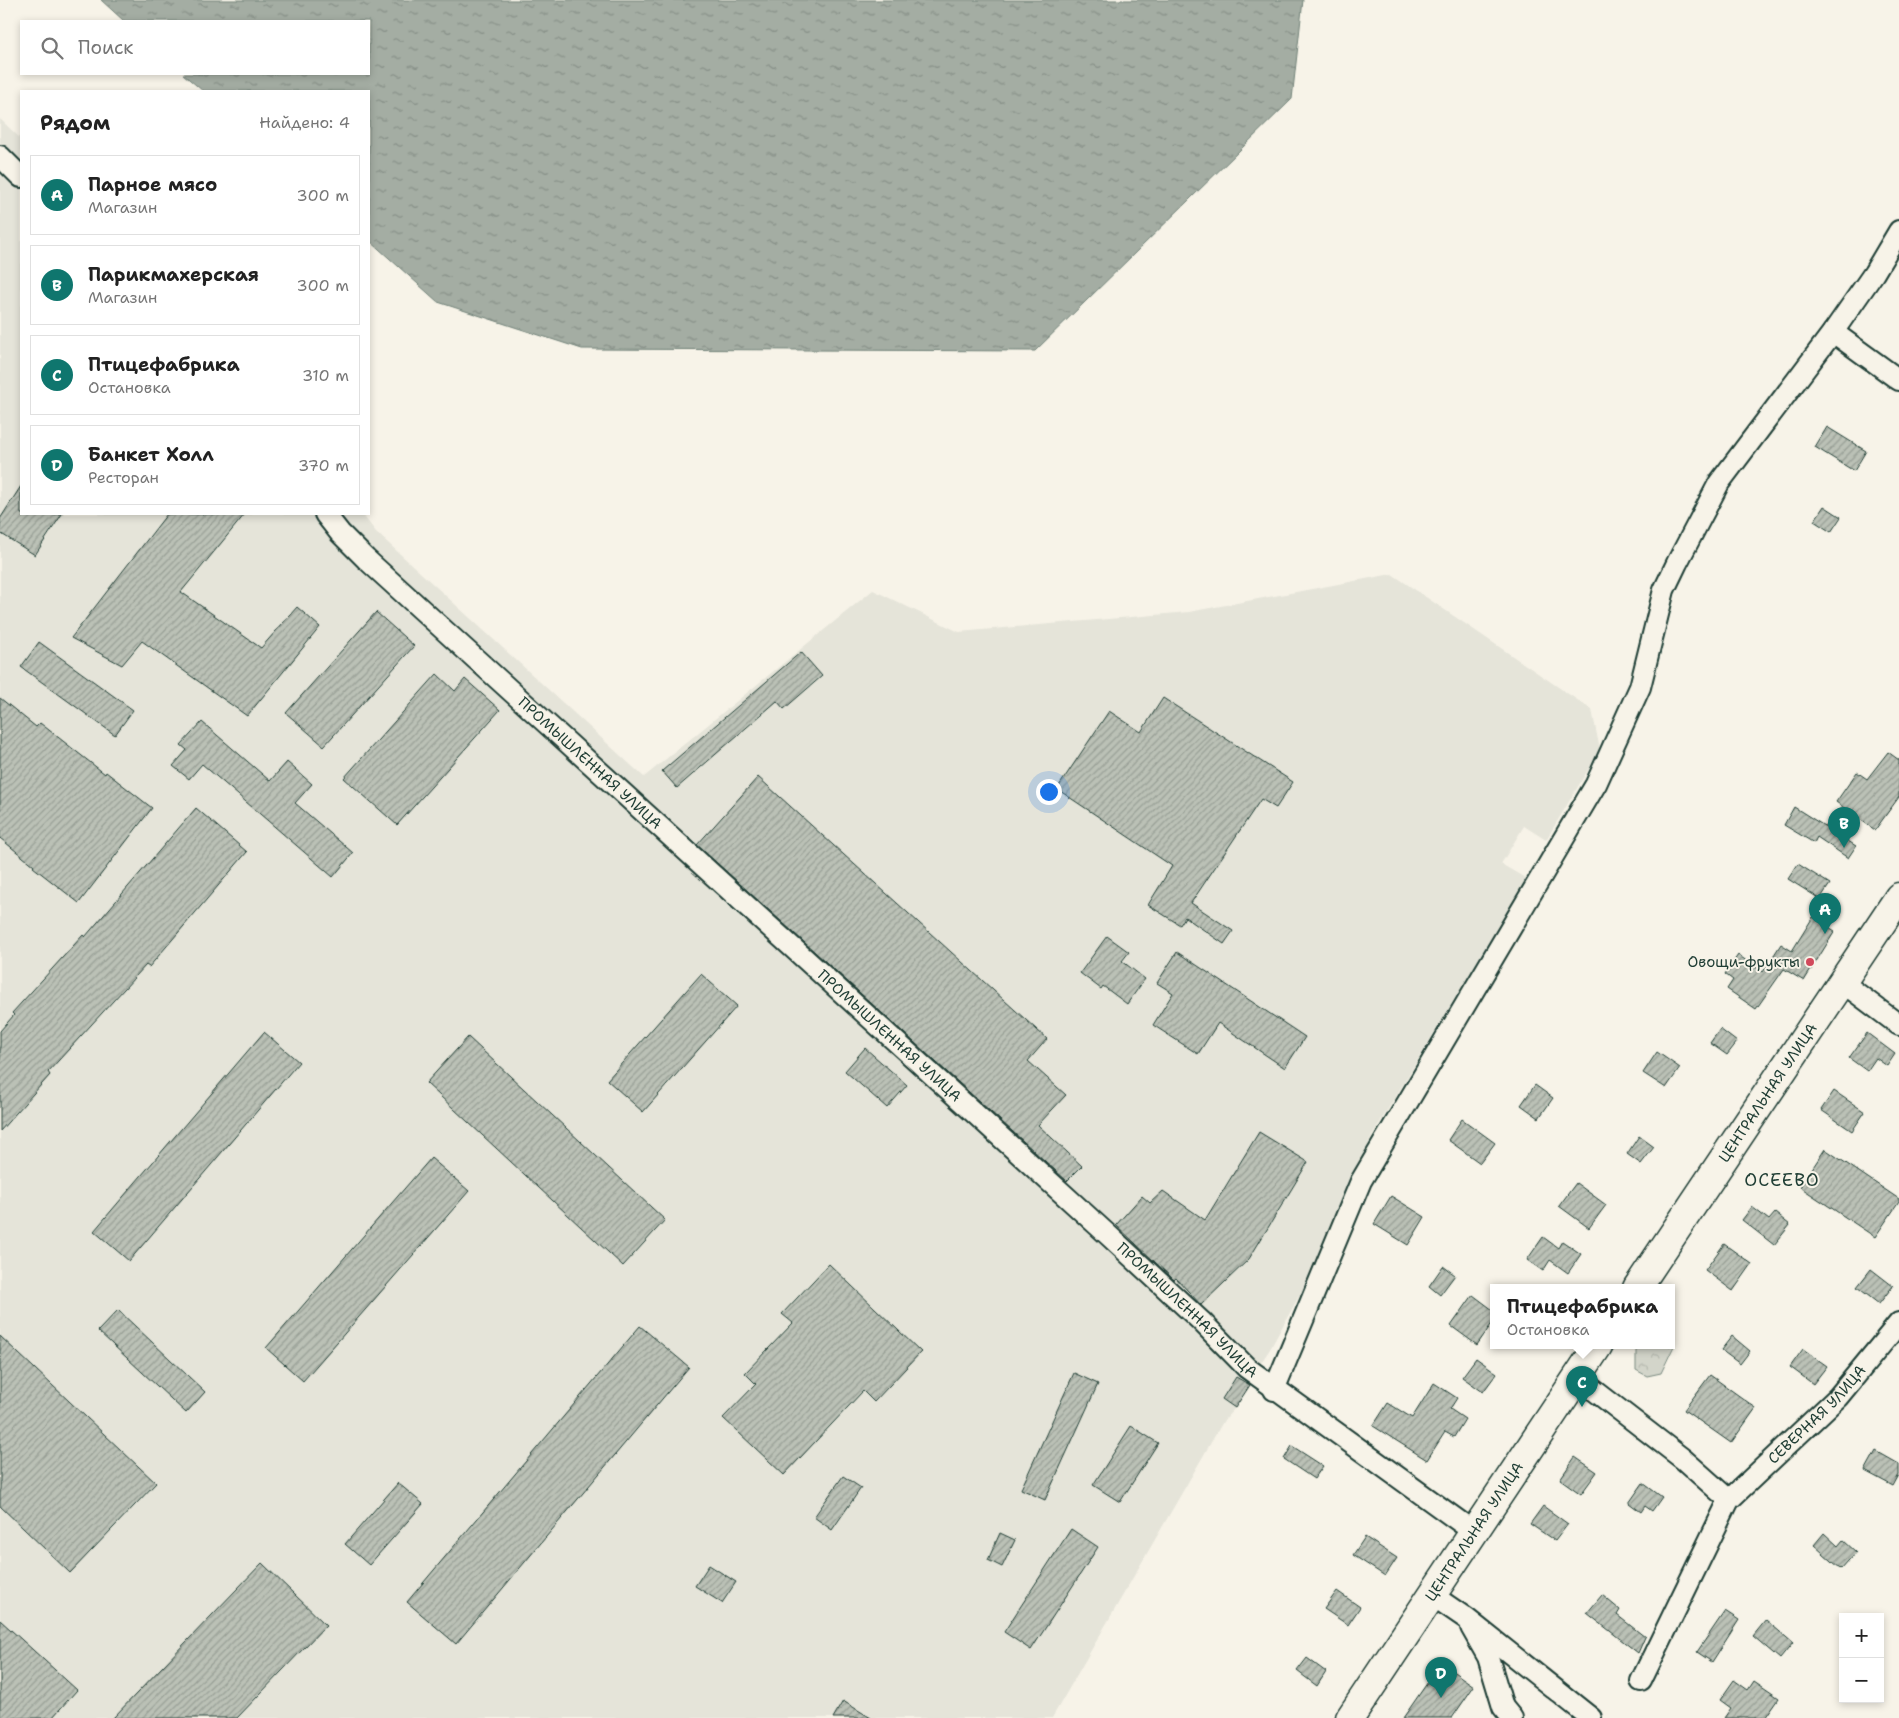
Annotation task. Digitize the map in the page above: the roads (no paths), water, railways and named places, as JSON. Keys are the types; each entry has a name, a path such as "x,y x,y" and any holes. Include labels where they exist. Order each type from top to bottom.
{"main road":[{"name":"ЦЕНТРАЛЬНАЯ УЛИЦА","path":"1640,1284 1899,897"},
{"name":"ЦЕНТРАЛЬНАЯ УЛИЦА","path":"1350,1718 1596,1349"}],"street":[{"path":"0,156 20,176"},
{"path":"1274,1390 1362,1181 1596,784 1640,687 1664,590 1676,563 1719,483 1834,332 1899,231"},
{"path":"1834,332 1899,380"},
{"name":"ПРОМЫШЛЕННАЯ УЛИЦА","path":"326,515 340,533 366,559 1092,1220 1201,1321 1246,1368 1274,1390 1474,1532"},
{"path":"1842,982 1899,1025"},
{"name":"СЕВЕРНАЯ УЛИЦА","path":"1641,1681 1729,1500 1838,1397 1899,1323"},
{"path":"1577,1377 1683,1459 1729,1500"},
{"path":"1432,1596 1467,1619 1591,1718"},
{"path":"1467,1619 1488,1657 1503,1707 1512,1718"}],"water":[{"path":"101,0 1303,0 1292,99 1035,351 582,349 438,302 370,241 370,90 202,90 184,75 370,75 370,20 123,20"}],"place":[{"name":"Парикмахерская","path":"1844,848"},
{"name":"Парное мясо","path":"1825,934"},
{"name":"Овощи-фрукты","path":"1810,962"},
{"name":"Птицефабрика","path":"1582,1407"},
{"name":"Банкет Холл","path":"1441,1698"}],"district":[{"name":"ОСЕЕВО","path":"1782,1180"}]}
